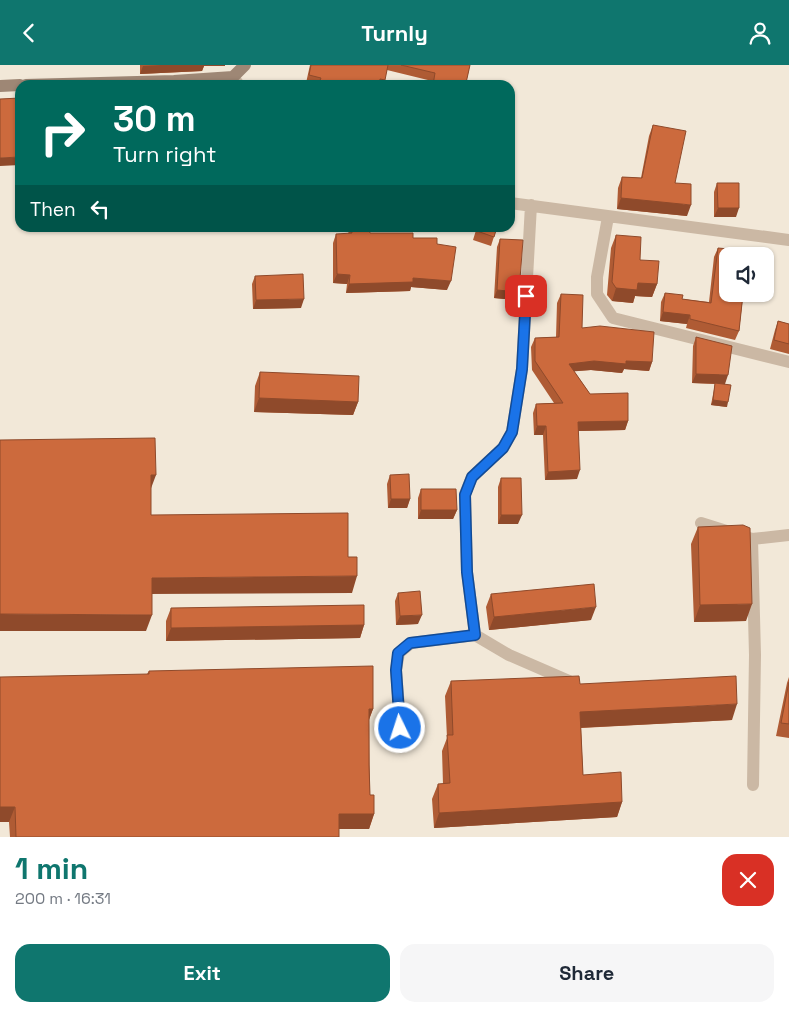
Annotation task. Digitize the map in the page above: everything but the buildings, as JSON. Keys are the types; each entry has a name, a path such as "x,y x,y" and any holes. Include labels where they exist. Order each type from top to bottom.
{"street":[{"path":"237,80 245,65"},
{"path":"0,86 15,85"},
{"path":"515,203 789,240"},
{"path":"475,635 467,572 465,495 472,477 503,448 512,432 522,369 531,205"},
{"path":"608,217 597,277 597,294 613,318 789,362"},
{"path":"701,523 752,539 789,535"},
{"path":"752,539 755,655 753,785"},
{"path":"402,747 396,670 398,653 410,643 475,635 509,655 569,681"}],"route":[{"path":"400,728 396,670 398,653 410,643 475,635 467,572 465,495 472,477 503,448 509,441 512,432 522,369 526,296"}]}
